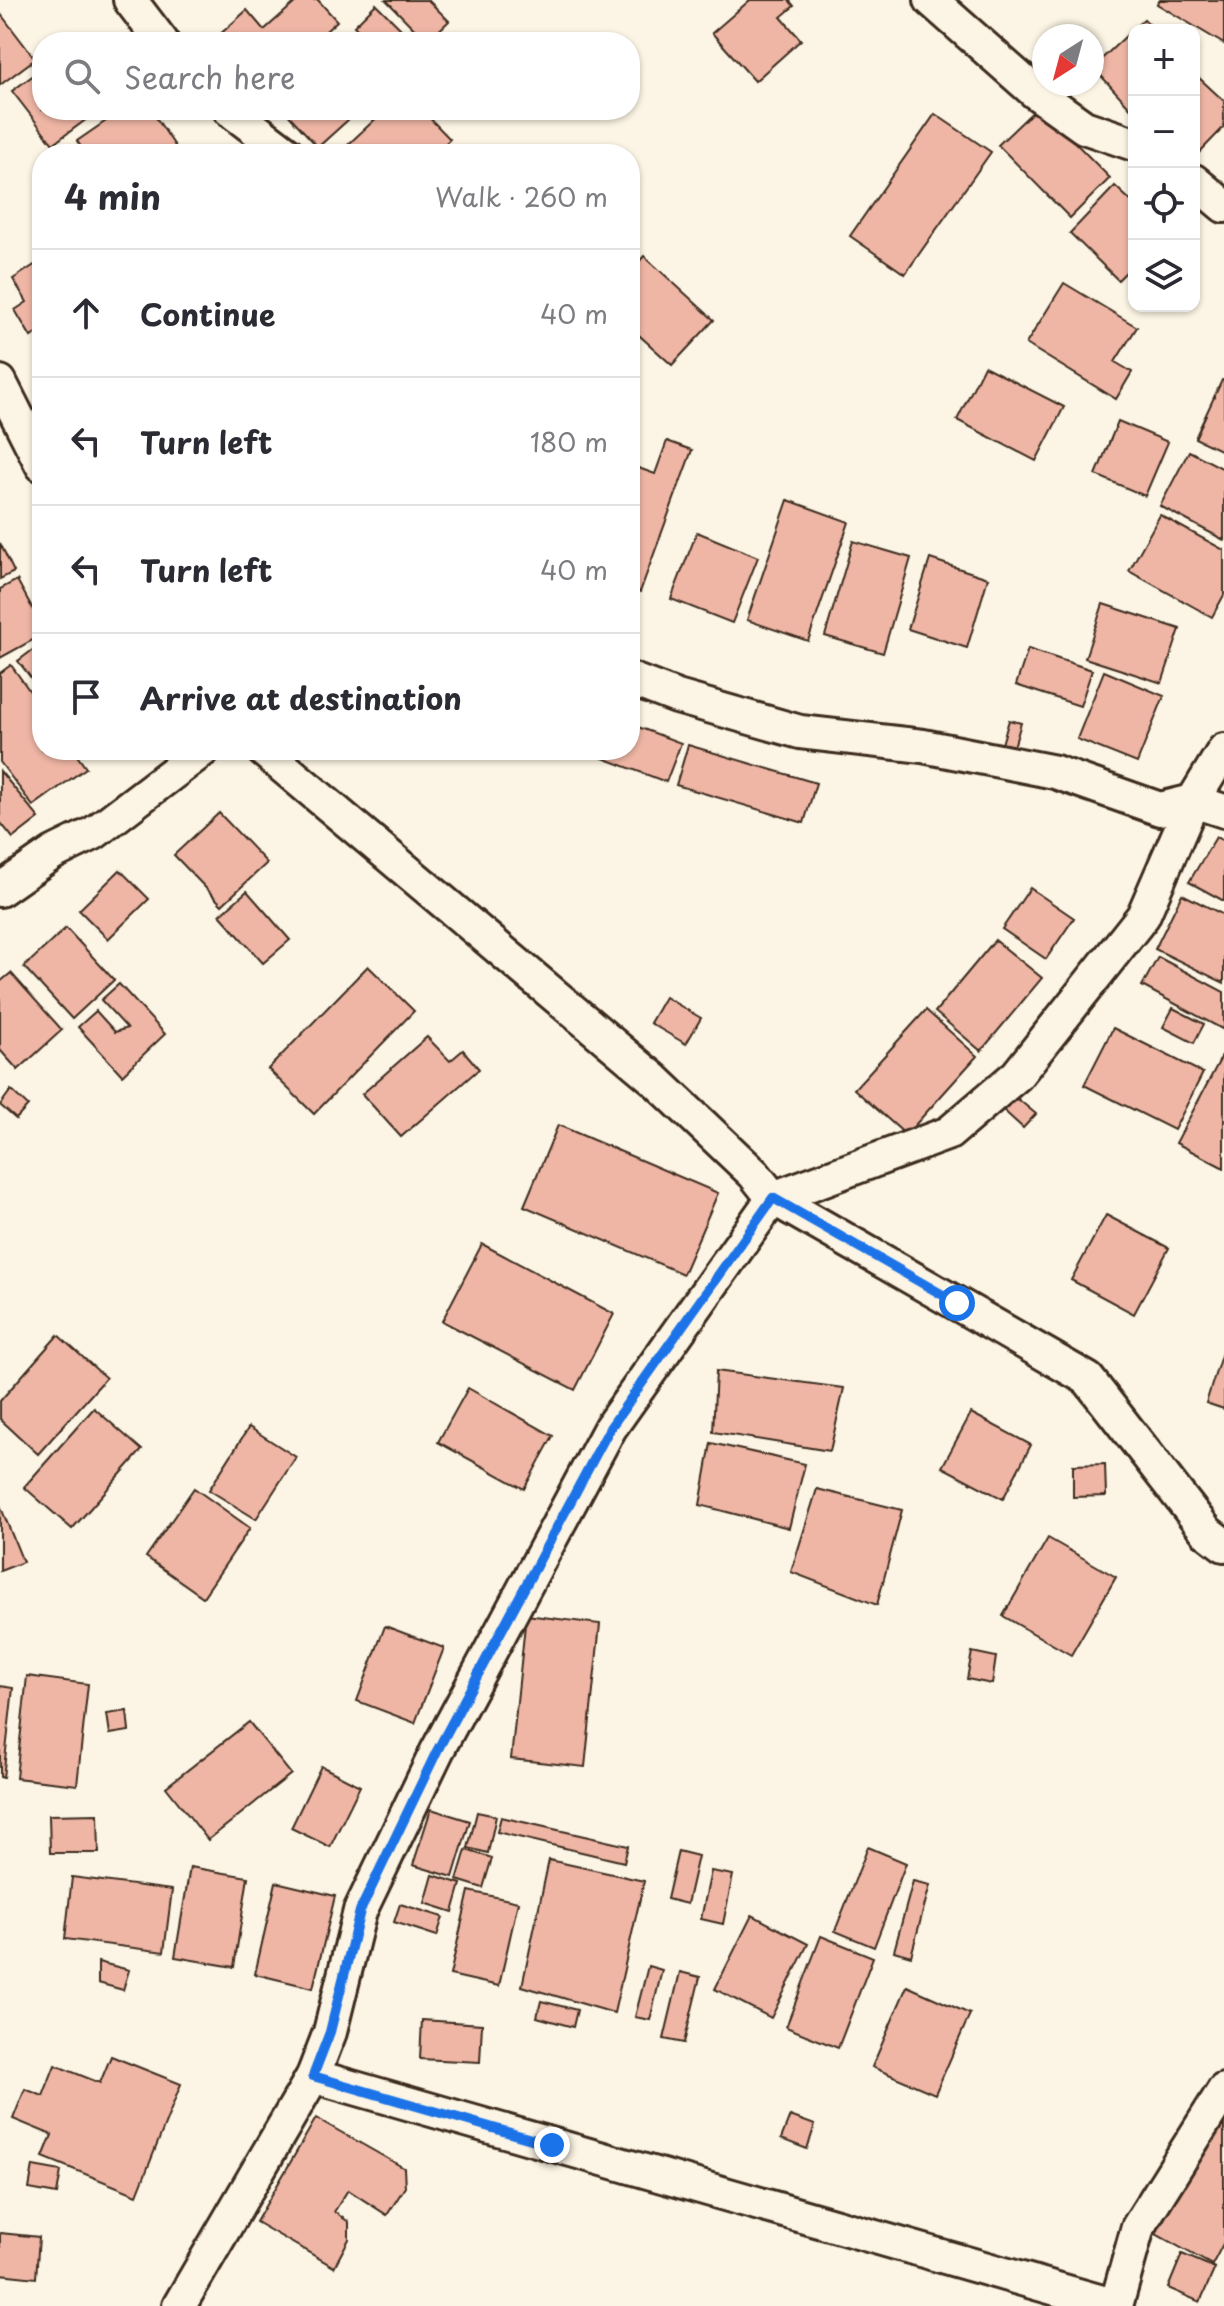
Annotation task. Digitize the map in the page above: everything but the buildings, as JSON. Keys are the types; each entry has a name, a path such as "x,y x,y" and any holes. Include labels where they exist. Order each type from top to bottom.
{"street":[{"path":"130,0 154,32"},
{"path":"931,0 1035,92 1084,127 1128,142"},
{"path":"243,120 275,144"},
{"path":"1200,186 1224,206"},
{"path":"0,382 32,445"},
{"path":"640,683 677,697 800,732 923,746 1055,772 1160,809 1193,801 1224,811"},
{"path":"179,2306 313,2076 330,2032 360,1911 437,1751 610,1428 773,1198 949,1133 1017,1075 1143,916 1193,801 1224,750"},
{"path":"0,890 53,853 94,833 190,760"},
{"path":"275,760 654,1079 754,1174 773,1198 1088,1379 1207,1532 1224,1545"},
{"path":"313,2076 1116,2306 1138,2227 1224,2090"}],"route":[{"path":"552,2145 313,2076 330,2032 360,1911 424,1777 610,1428 773,1198 957,1303"}]}
